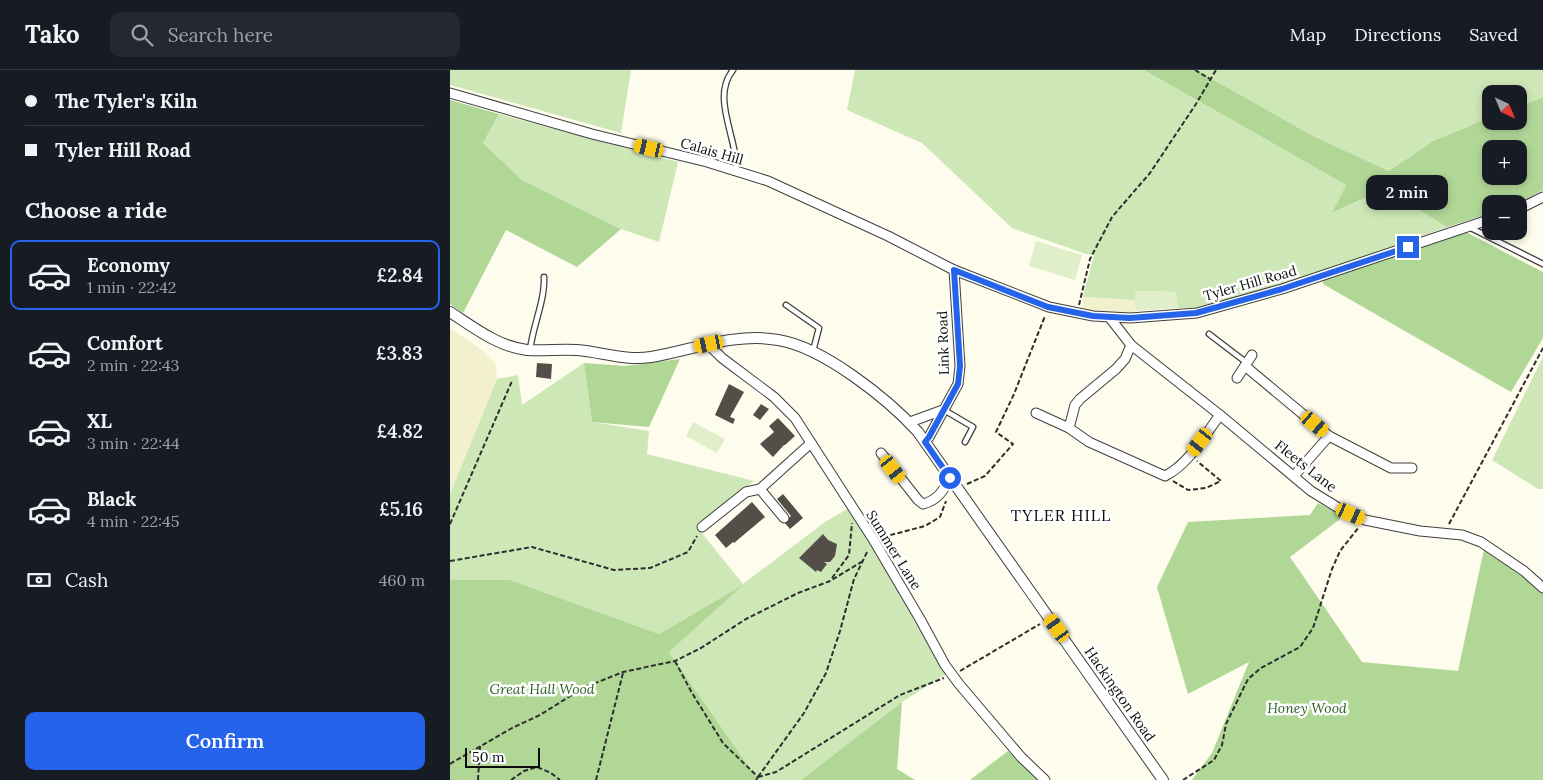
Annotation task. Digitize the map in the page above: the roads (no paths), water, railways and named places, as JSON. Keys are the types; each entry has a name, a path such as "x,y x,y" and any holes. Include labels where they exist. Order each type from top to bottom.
{"street":[{"name":"Calais Hill","path":"450,93 592,134 707,162 768,181 888,236 954,270"},
{"path":"1527,205 1543,197"},
{"name":"Tyler Hill Road","path":"954,270 1048,307 1078,314 1110,318 1130,318 1196,313 1282,289 1482,222"},
{"name":"Link Road","path":"925,442 958,384 960,366 954,270"},
{"name":"Hackington Road","path":"450,312 507,345 528,350 577,350 632,359 652,357 730,340 778,339 813,351 847,373 910,422 1163,780"},
{"name":"Fleets Lane","path":"1110,318 1131,345 1220,415 1311,491 1337,507 1365,520 1394,527 1462,535 1481,542 1524,570 1543,588"},
{"name":"Summer Lane","path":"709,344 722,358 781,404 795,418 873,540 952,675 1021,757 1045,780"},
{"path":"1069,428 1075,405 1116,369 1125,359 1131,345"},
{"path":"1237,378 1248,361 1329,436 1391,468 1412,468"},
{"path":"910,422 943,410"},
{"path":"1036,414 1069,428 1089,442 1165,476 1175,471 1190,455 1220,415"},
{"path":"1294,476 1329,436"},
{"path":"702,527 746,492 760,489 811,443"},
{"path":"881,453 923,504 931,502 940,496 950,478"},
{"path":"760,489 784,518"}],"lane":[{"path":"728,70 726,116 734,148 736,172"},
{"path":"726,83 733,70"},
{"path":"1468,227 1543,264"},
{"path":"528,350 544,287 544,277"},
{"path":"786,305 819,328 813,351"},
{"path":"1209,334 1248,361"},
{"path":"943,410 973,427 965,442"}],"district":[{"name":"TYLER HILL","path":"1061,515"}],"park label":[{"name":"Great Hall Wood","path":"542,689"},
{"name":"Honey Wood","path":"1307,708"}]}
